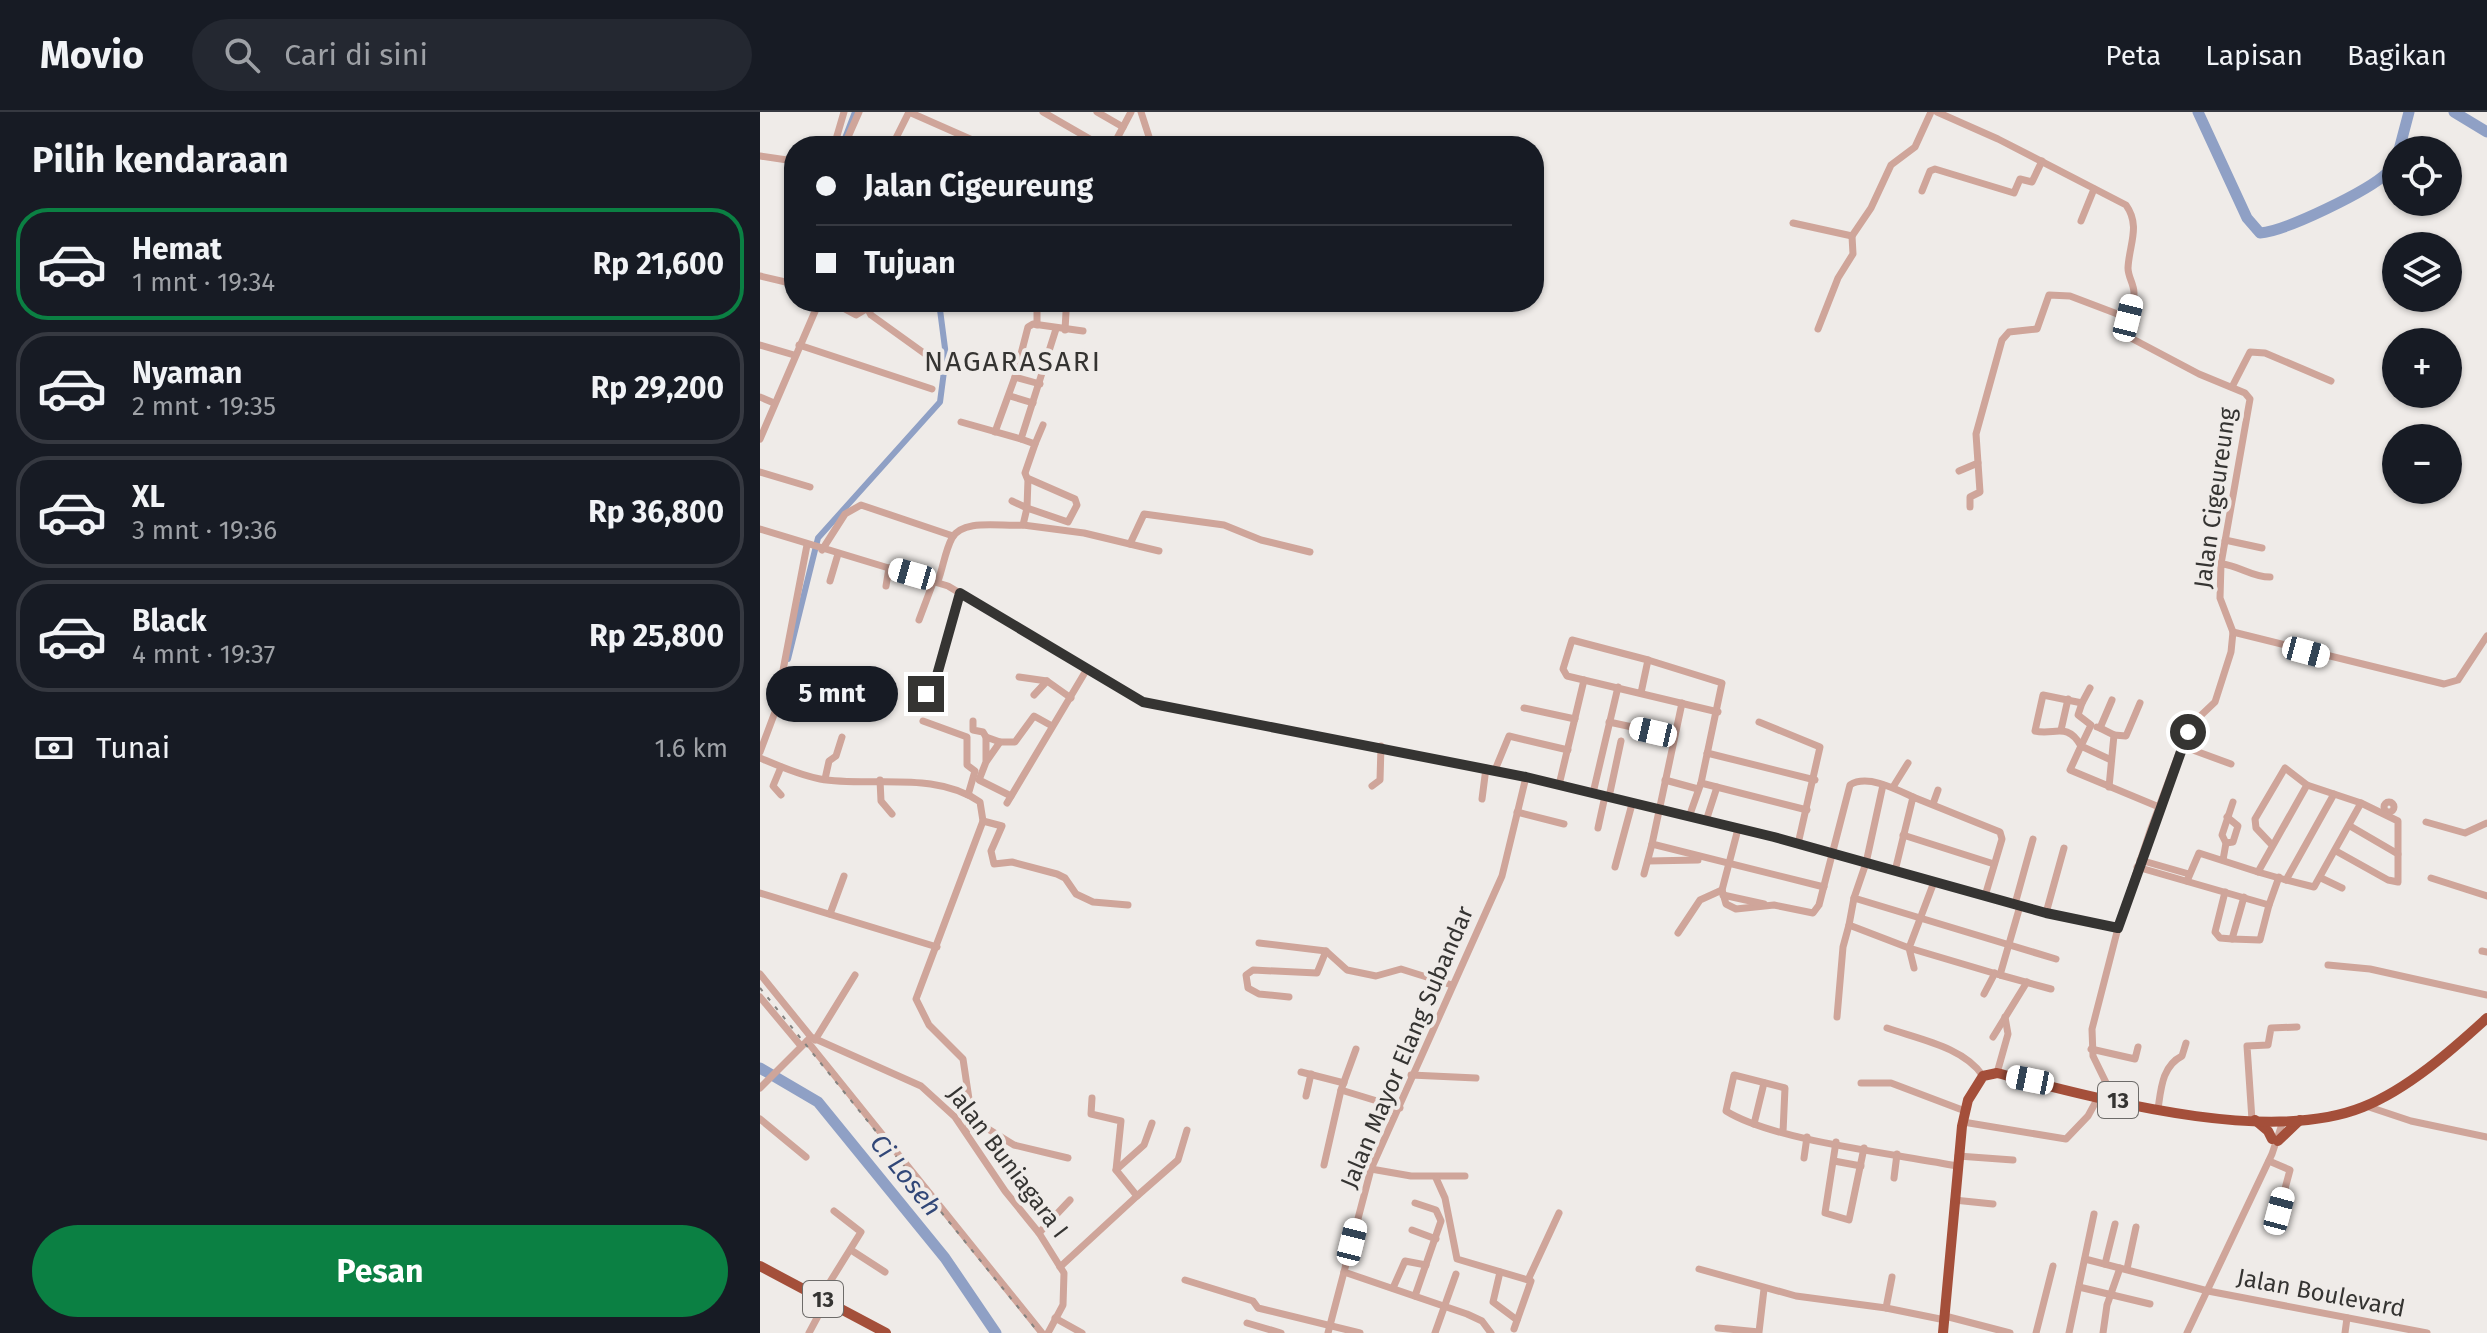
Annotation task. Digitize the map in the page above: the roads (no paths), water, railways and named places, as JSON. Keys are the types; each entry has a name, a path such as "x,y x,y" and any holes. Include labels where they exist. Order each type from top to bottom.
{"highway":[{"name":"13","path":"1983,1076 1997,1073 2158,1109 2254,1120 2300,1120 2366,1106 2426,1068 2487,1018"},
{"path":"1943,1333 1957,1161 1964,1116 1973,1089 1983,1076"},
{"path":"2254,1120 2275,1140 2300,1120"},
{"name":"13","path":"760,1266 886,1333"}],"street":[{"path":"837,136 844,112"},
{"path":"897,136 909,112 963,136"},
{"path":"1043,112 1085,136"},
{"path":"1097,112 1123,127"},
{"path":"1118,136 1131,112"},
{"path":"1141,112 1147,136"},
{"path":"1818,329 1838,278 1853,254 1852,236 1871,208 1888,169 1915,147 1931,112"},
{"path":"1937,112 2121,202 2133,215 2134,231 2128,270 2134,296 2128,318 2070,296 2052,293 2046,297 2036,330 2006,334 1976,434 1980,492 1970,497 1970,507"},
{"path":"848,136 857,113"},
{"path":"760,156 784,160"},
{"path":"1922,191 1930,171 1935,169 2014,193 2020,179 2033,182 2042,161"},
{"path":"2081,221 2094,189"},
{"path":"1793,223 1852,236"},
{"path":"760,276 784,282"},
{"path":"760,439 814,312"},
{"path":"873,312 928,356"},
{"path":"1037,312 1037,325"},
{"path":"1021,439 1066,312"},
{"name":"Jalan Cigeureung","path":"2091,1049 2092,1029 2138,864 2182,746 2192,725 2218,697 2231,652 2233,632 2220,603 2221,564 2250,404 2249,396 2132,340 2126,330 2128,318"},
{"path":"995,432 1010,396 1028,328 1037,325 1083,331"},
{"path":"760,345 794,355"},
{"path":"799,345 932,389"},
{"path":"2232,387 2250,352 2265,353 2331,381"},
{"path":"1015,377 1040,384"},
{"path":"1010,396 1033,403"},
{"path":"760,397 774,403"},
{"path":"961,422 1035,444"},
{"path":"1023,525 1027,508 1028,479 1025,473 1043,425"},
{"path":"1959,471 1978,463"},
{"path":"760,472 810,487"},
{"path":"1012,501 1065,523 1077,505 1075,499 1028,479"},
{"path":"953,536 861,505 845,514 814,548 775,712 761,756 781,767 825,779 915,782 968,795 980,802 983,821 937,947 919,987 917,1005 935,1032 963,1059 972,1119 966,1132"},
{"path":"1130,544 1144,514 1224,525 1261,540 1310,552"},
{"path":"919,620 953,536 971,524 996,528 1023,525 1159,551"},
{"path":"760,529 814,548 936,580 1143,702 1381,746 1526,777 1798,844 2046,913 2118,928"},
{"path":"2225,540 2262,548"},
{"path":"830,581 838,554"},
{"path":"2221,564 2236,565 2258,576 2270,577"},
{"path":"886,586 889,568"},
{"path":"919,704 937,675 960,593"},
{"path":"2233,632 2444,684 2458,680 2487,636"},
{"path":"1689,817 1718,712 1720,680 1574,639 1563,672 1584,680 1718,712"},
{"path":"1641,693 1648,660"},
{"path":"1000,742 986,762 979,780 1009,800 1087,669"},
{"path":"1019,677 1047,681 1071,698"},
{"path":"1559,785 1584,680"},
{"path":"1034,695 1047,681"},
{"path":"1593,793 1618,687"},
{"path":"2090,688 2078,715 2091,725 2114,735 2126,736 2140,703"},
{"path":"2082,703 2043,695 2035,725 2040,733 2061,730 2074,736 2081,746 2109,759"},
{"path":"2061,730 2068,699"},
{"path":"2100,728 2112,700"},
{"path":"1644,874 1682,703"},
{"path":"1524,708 1575,719"},
{"path":"986,737 1000,742 1015,742 1031,714 1052,726"},
{"path":"923,721 967,737 967,765 975,771 968,795"},
{"path":"973,721 973,730 983,732 986,737 986,762"},
{"path":"1609,722 1674,736"},
{"path":"1759,722 1819,744 1815,780 1798,844"},
{"path":"2091,725 2069,768 2149,803 2160,804"},
{"path":"2109,787 2109,759 2114,735"},
{"path":"1482,799 1490,769 1509,736 1568,750"},
{"path":"825,779 829,761 836,756 842,737"},
{"path":"1598,828 1621,741"},
{"path":"1372,786 1380,780 1381,746"},
{"path":"2182,746 2231,764"},
{"path":"1707,753 1815,780"},
{"path":"1893,787 1908,763"},
{"path":"781,767 773,786 781,795"},
{"path":"2272,845 2254,822 2280,771 2288,769 2307,785 2384,810 2400,824 2399,880 2395,883 2336,851"},
{"name":"Jalan Mayor Elang Subandar","path":"1329,1329 1371,1169 1502,876 1526,777"},
{"path":"880,780 881,801 892,814"},
{"path":"1665,780 1717,787 1807,810"},
{"path":"1738,829 1723,892 1726,904 1736,909 1769,905 1809,913 1817,910 1850,785 1858,780 1893,787 2000,832 2002,839 1985,896"},
{"path":"1837,1017 1843,947 1883,785"},
{"path":"2258,872 2307,785"},
{"path":"1706,821 1717,787"},
{"path":"1933,804 1938,790"},
{"path":"2225,892 2215,932 2220,938 2260,940 2269,905 2282,879 2334,794"},
{"path":"1895,871 1913,797"},
{"path":"2223,860 2226,843 2222,835 2233,802"},
{"path":"2188,877 2199,853 2313,887 2321,878 2361,803"},
{"path":"1615,867 1632,804"},
{"path":"1517,812 1564,824"},
{"path":"2226,843 2233,842 2238,826 2227,817"},
{"path":"983,821 1002,826 991,851 994,864 1012,862 1057,874 1065,878 1076,894 1093,902 1128,905"},
{"path":"2426,822 2465,833 2487,823"},
{"path":"2350,826 2398,854"},
{"path":"1903,835 1994,864"},
{"path":"1984,994 1997,974 2009,944 2033,839"},
{"path":"1652,844 1824,887"},
{"path":"2046,913 2064,848"},
{"path":"1648,861 1710,860"},
{"path":"2138,864 2188,877 2269,905"},
{"path":"830,914 844,876"},
{"path":"2321,878 2342,888"},
{"path":"2431,878 2487,896"},
{"path":"1914,968 1909,948 1934,882"},
{"path":"1678,933 1700,900 1723,892"},
{"path":"760,893 937,947"},
{"path":"2232,939 2244,897"},
{"path":"1854,898 2056,959"},
{"path":"1849,925 1909,948 2051,989"},
{"path":"1259,943 1326,951 1349,970 1382,976 1401,969 1452,985"},
{"path":"1289,997 1254,993 1248,988 1246,975 1253,970 1317,973 1326,951"},
{"path":"2328,965 2370,969 2487,995"},
{"path":"760,974 809,1041 1042,1333"},
{"path":"760,1088 809,1041 855,975"},
{"path":"1993,1037 2027,982"},
{"path":"760,997 809,1041"},
{"path":"1997,1073 2008,1034 2005,1017"},
{"path":"2254,1120 2247,1046 2268,1045 2271,1028 2297,1027"},
{"path":"1887,1028 1962,1057 1974,1064 1983,1076"},
{"name":"Jalan Buniagara I","path":"809,1041 929,1091 966,1132 1060,1267 1066,1291 1048,1333"},
{"path":"2158,1109 2162,1082 2172,1062 2182,1056 2186,1043"},
{"path":"2091,1049 2135,1059 2138,1047"},
{"path":"1324,1165 1342,1087 1356,1049"},
{"path":"2091,1049 2114,1099"},
{"path":"1301,1072 1400,1108"},
{"path":"1306,1096 1311,1074"},
{"path":"1783,1132 1785,1089 1736,1074 1733,1076 1726,1111 1754,1124 1783,1132 1897,1154 1957,1161 2013,1160"},
{"path":"1411,1075 1476,1078"},
{"path":"1754,1124 1764,1083"},
{"path":"1861,1083 1891,1083 1964,1116 2066,1139 2088,1116 2099,1096"},
{"path":"1092,1098 1091,1114 1122,1122 1116,1170 1137,1196"},
{"path":"2366,1106 2411,1121 2487,1137"},
{"path":"760,1119 806,1157"},
{"path":"972,1119 1014,1145 1068,1158"},
{"path":"2187,1333 2270,1158 2279,1121"},
{"path":"1116,1170 1144,1145 1152,1123"},
{"path":"1060,1267 1178,1160 1187,1130"},
{"path":"1804,1158 1807,1137"},
{"path":"1836,1142 1826,1214 1849,1220 1864,1148"},
{"path":"1894,1178 1897,1154"},
{"path":"2270,1158 2290,1170 2279,1211"},
{"path":"1834,1161 1861,1166"},
{"path":"1371,1169 1436,1178 1465,1176"},
{"path":"1436,1178 1445,1198 1455,1257 1531,1281"},
{"path":"1039,1233 1070,1200"},
{"path":"1954,1200 1993,1204"},
{"path":"1415,1203 1438,1212 1441,1221 1415,1296"},
{"path":"809,1333 823,1299 861,1231 834,1211"},
{"path":"1514,1329 1559,1213"},
{"path":"2069,1333 2094,1214"},
{"path":"2105,1264 2115,1224"},
{"path":"2103,1333 2110,1296 2124,1268 2136,1227"},
{"path":"1412,1230 1436,1239"},
{"path":"851,1250 885,1272"},
{"name":"Jalan Boulevard","path":"2085,1259 2208,1291 2427,1333"},
{"path":"1393,1288 1405,1261 1426,1265"},
{"path":"2036,1333 2053,1266"},
{"path":"1699,1269 1764,1289 1945,1318 2010,1333"},
{"path":"1344,1272 1482,1321 1491,1333"},
{"path":"1500,1272 1493,1302 1517,1320"},
{"path":"1435,1333 1456,1274"},
{"path":"1886,1308 1892,1277"},
{"path":"1185,1280 1253,1301 1258,1308 1329,1329 1360,1333"},
{"path":"2079,1287 2150,1304"},
{"path":"1718,1328 1759,1332 1764,1289"},
{"path":"1055,1318 1082,1333"},
{"path":"2345,1333 2347,1318"},
{"path":"1247,1323 1281,1333"}],"waterway":[{"path":"846,136 855,112"},
{"path":"2198,112 2247,218 2260,233 2307,218 2382,177"},
{"path":"2403,136 2409,112"},
{"path":"2454,112 2487,132"},
{"path":"788,659 818,538 940,402 946,356 940,312"},
{"name":"Ci Loseh","path":"760,1068 818,1102 945,1258 996,1333"}],"railway":[{"path":"760,988 1039,1333"}],"district":[{"name":"NAGARASARI","path":"1013,361"}]}
